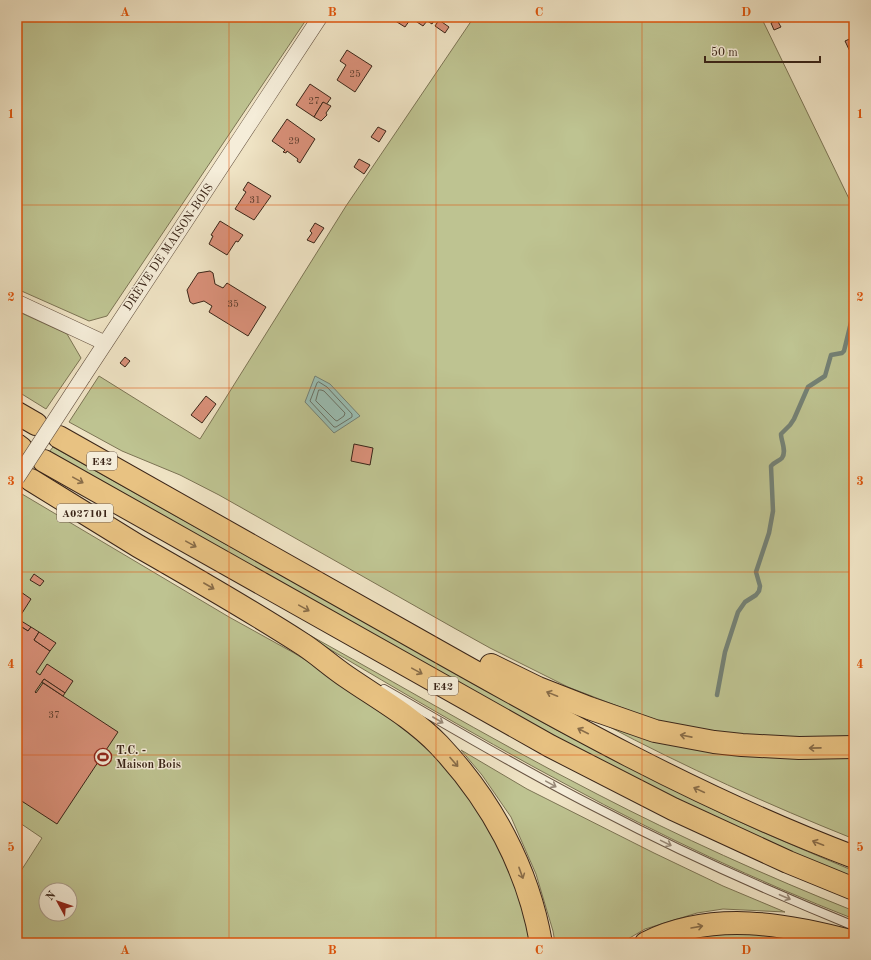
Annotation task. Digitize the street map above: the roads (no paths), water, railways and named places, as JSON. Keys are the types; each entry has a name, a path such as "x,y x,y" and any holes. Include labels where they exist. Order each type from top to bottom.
{"highway":[{"path":"17,413 36,424"},
{"name":"E42","path":"59,437 561,720 686,784 800,837 854,857"},
{"name":"E42","path":"44,460 550,746 680,812 788,862 854,889"},
{"name":"A027101","path":"24,479 222,594 306,646"},
{"path":"145,485 224,515 479,660 538,688 589,708 655,731 714,742 771,747 854,747"},
{"path":"306,646 348,677 407,716 438,744 466,776 488,808 511,847 532,905 541,943"},
{"path":"646,943 679,931 713,924 732,922 791,927 854,942"}],"street":[{"name":"DRÈVE DE MAISON-BOIS","path":"24,479 105,343 320,17"},
{"path":"17,302 105,343"}],"lane":[{"path":"306,646 360,676"},
{"path":"374,683 522,768 671,846 744,880 854,926"}],"water":[{"path":"315,376 330,384 360,416 334,433 305,402"}],"waterway":[{"path":"717,695 725,652 738,612 745,602 756,595 759,591 760,586 756,572 769,533 773,511 771,466 782,458 784,452 781,434 794,419 808,387 825,376 831,355 842,353 844,351 854,310"}],"place":[{"name":"T.C. - Maison Bois","path":"103,757"}]}
